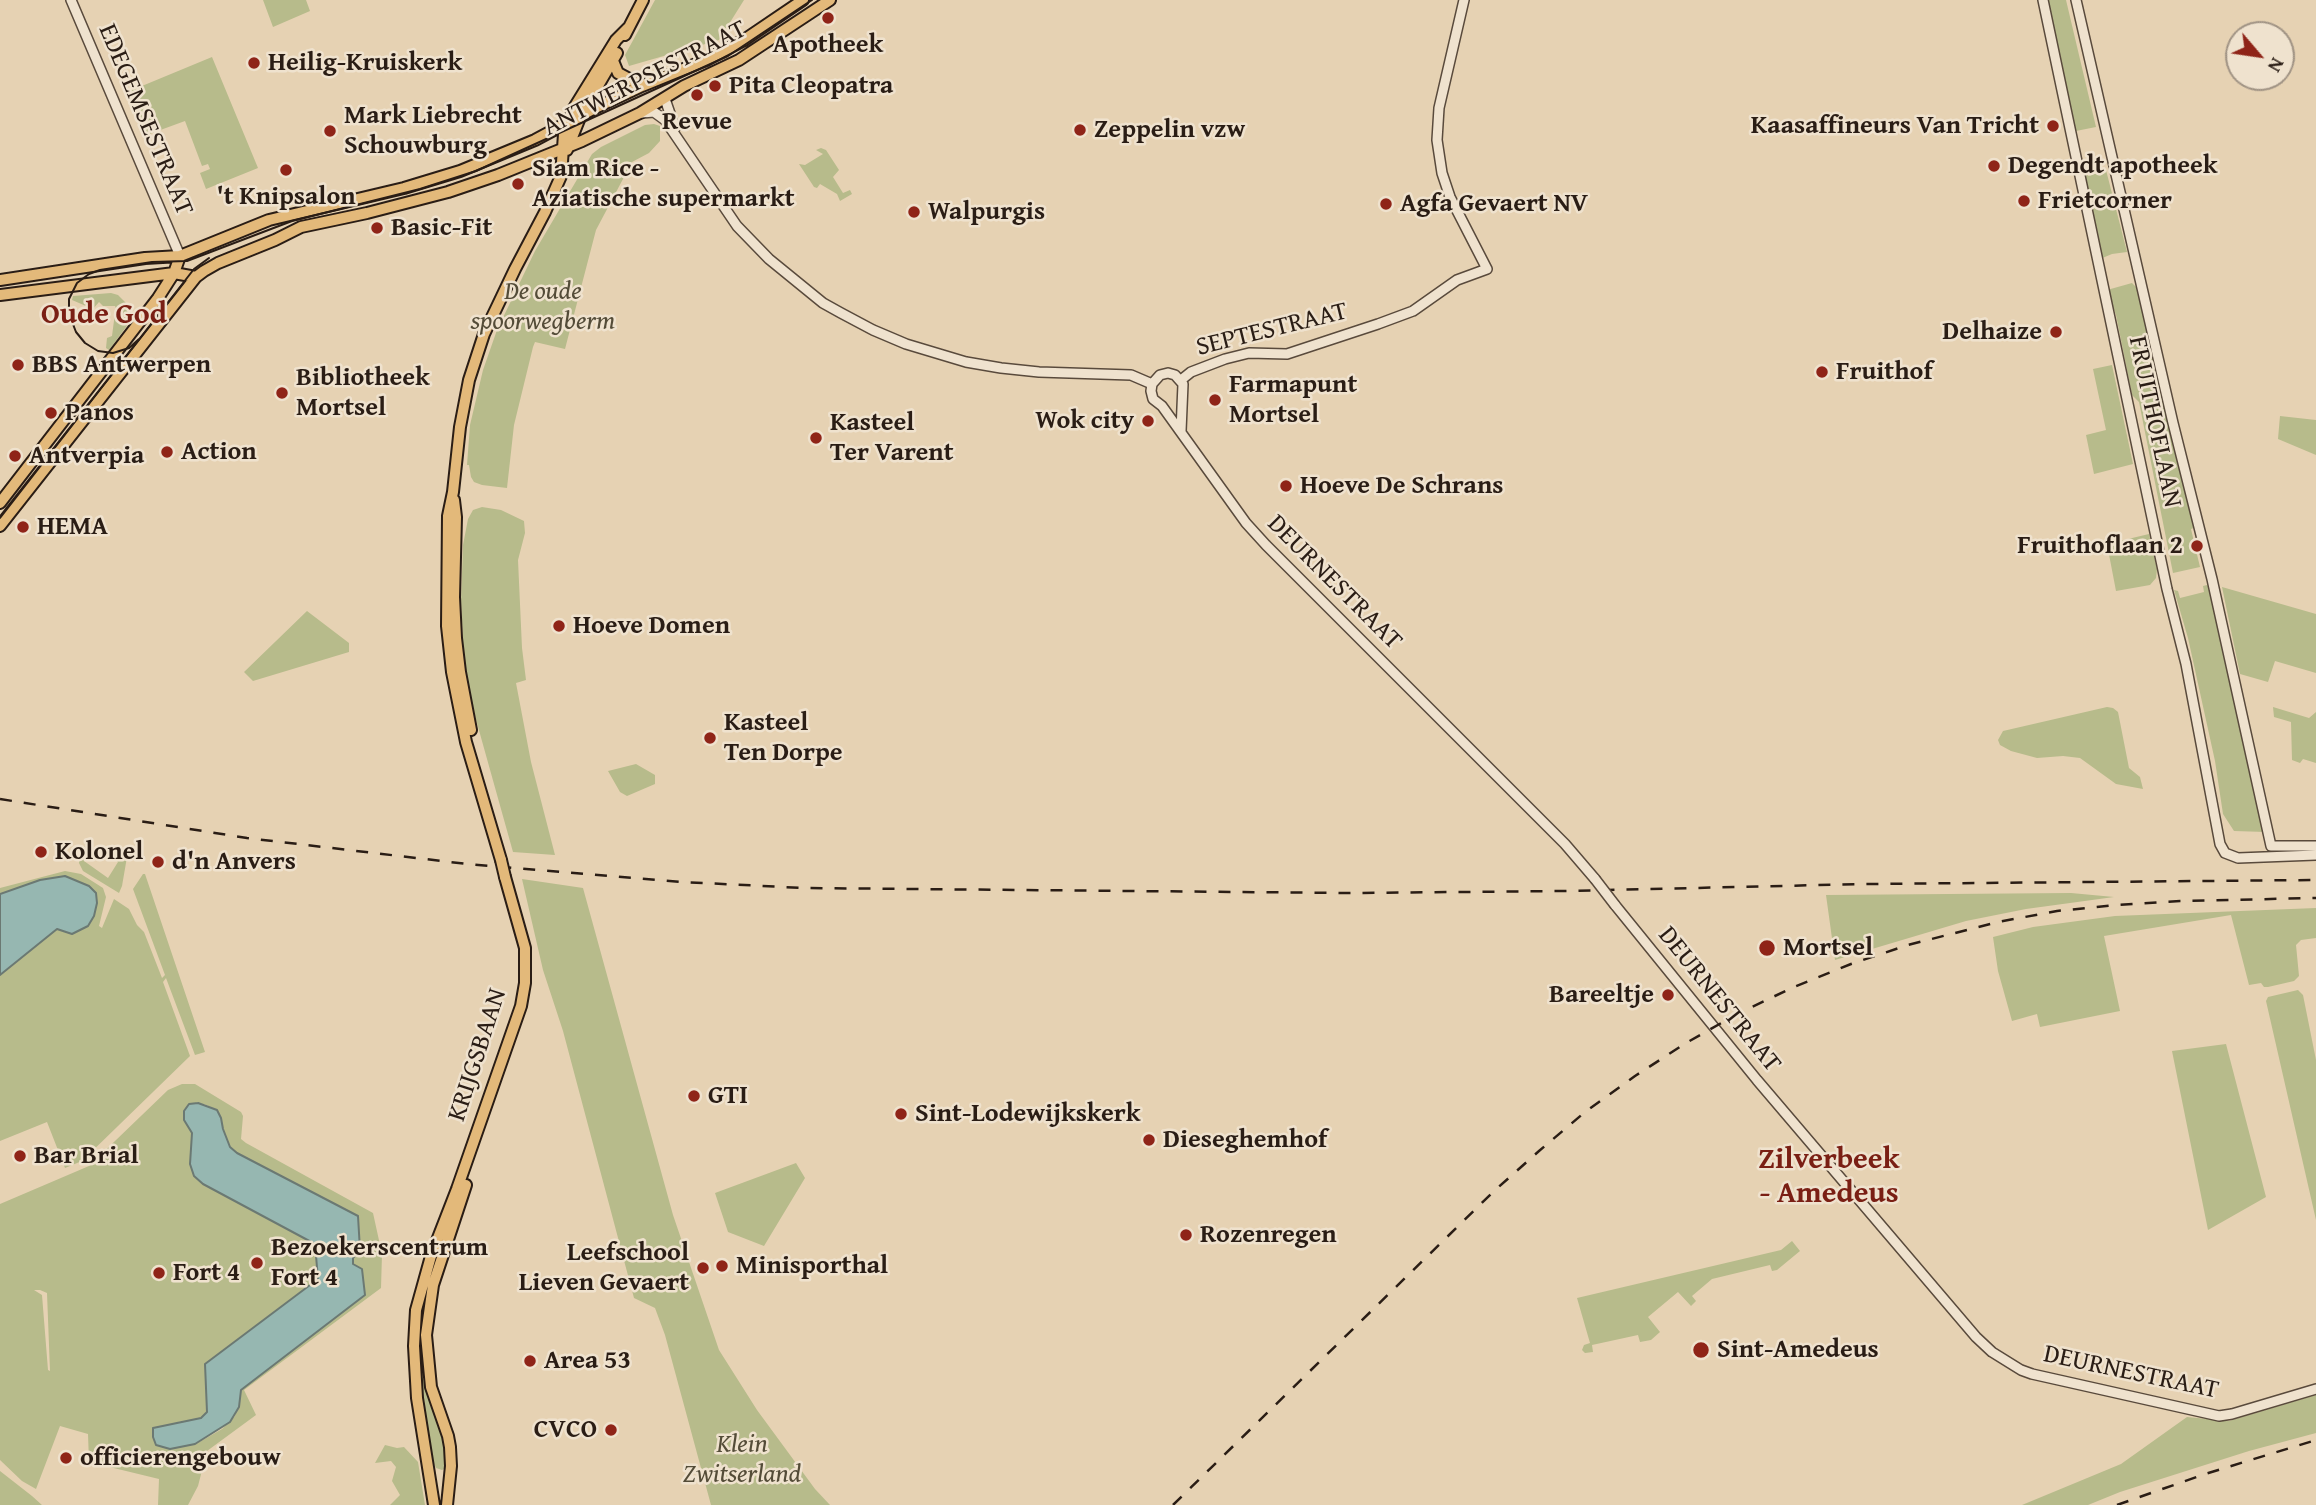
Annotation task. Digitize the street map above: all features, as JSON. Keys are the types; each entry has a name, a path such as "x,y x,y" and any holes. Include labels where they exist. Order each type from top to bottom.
{"main road":[{"path":"569,128 581,115 643,0"},
{"name":"ANTWERPSESTRAAT","path":"581,115 734,46 803,0"},
{"name":"ANTWERPSESTRAAT","path":"196,277 218,262 291,231 448,192 565,147 640,113 684,86 752,53 830,0"},
{"path":"569,128 574,108 616,40 628,28"},
{"path":"612,61 618,73 642,86"},
{"name":"ANTWERPSESTRAAT","path":"0,280 145,258 180,256 269,220 404,188 460,171 569,128"},
{"name":"KRIJGSBAAN","path":"447,1505 451,1466 449,1436 431,1387 426,1349 427,1320 433,1285 523,1023 530,996 532,954 504,861 474,742 460,672 454,597 456,517 453,492 460,427 478,352 504,289 555,191 569,128"},
{"path":"0,503 160,296 174,273 180,256"},
{"path":"180,256 196,277"},
{"path":"0,295 174,273 196,277"},
{"path":"149,276 159,283 160,296"},
{"path":"0,526 196,277"},
{"name":"KRIJGSBAAN","path":"434,1505 417,1398 414,1346 416,1310 431,1256 521,1006 525,984 525,947 509,877"}],"street":[{"name":"EDEGEMSESTRAAT","path":"71,0 180,256"},
{"name":"SEPTESTRAAT","path":"1181,380 1191,372 1225,359 1249,353 1287,354 1378,324 1413,311 1457,280 1487,269 1450,197 1442,173 1437,140 1439,108 1464,0"},
{"name":"FRUITHOFLAAN","path":"2043,0 2186,664 2219,840 2225,853 2238,858 2316,855"},
{"name":"FRUITHOFLAAN","path":"2076,0 2173,424 2212,579 2271,846 2316,846"},
{"path":"664,99 679,139"},
{"path":"640,113 659,114 679,139 737,226 769,259 823,303 906,344 965,362 1039,372 1131,375 1152,384 1157,377 1175,375 1181,380 1184,390 1181,400 1181,432"},
{"name":"DEURNESTRAAT","path":"1152,384 1152,396 1246,523 1556,835 1595,879 1757,1080 1976,1337 1992,1352 2032,1374 2219,1416 2316,1389"},
{"path":"1162,406 1171,406 1181,400"}],"green space":[{"path":"263,0 306,0 310,11 273,27"},
{"path":"655,0 744,0 719,40 629,66 625,55"},
{"path":"2047,0 2066,0 2096,127 2076,131"},
{"path":"212,57 258,168 206,189 200,173 210,169 208,164 202,166 185,121 144,136 125,93"},
{"name":"De oude spoorwegberm","path":"645,125 660,126 660,141 649,153 632,162 596,230 565,349 535,342 514,425 507,488 474,482 467,465 470,425 483,370 497,330 535,251 592,154"},
{"path":"816,150 826,150 839,170 833,177 843,193 850,190 852,194 840,201 837,194 820,184 817,188 814,187 799,164 805,165 823,154"},
{"path":"2081,170 2085,170 2088,176 2106,170 2127,252 2100,259 2098,233"},
{"path":"2132,283 2138,292 2142,291 2145,315 2194,528 2191,529 2200,567 2173,573 2139,402 2132,395 2116,315 2107,290"},
{"path":"111,293 118,295 127,304 130,319 109,350 106,348 107,338 112,336 117,311 115,306 103,306 99,302 93,309 72,300 73,296"},
{"path":"2112,365 2133,464 2094,474 2086,435 2106,430 2093,369"},
{"path":"2280,416 2316,420 2316,455 2278,439"},
{"path":"482,507 501,510 524,521 525,533 518,560 526,680 516,683 531,762 555,855 513,852 475,716 464,662 461,600 463,545 468,519 473,510"},
{"path":"2149,534 2157,569 2156,578 2150,585 2116,591 2107,544"},
{"path":"2207,585 2213,591 2213,605 2266,832 2234,831 2223,814 2215,761 2188,638 2174,590 2178,591 2180,598 2204,592 2203,586"},
{"path":"2222,587 2316,614 2316,673 2275,661 2268,682 2240,674"},
{"path":"307,611 349,643 349,652 253,681 244,672"},
{"path":"2107,707 2118,712 2129,768 2140,777 2143,789 2116,784 2080,758 2037,758 2011,751 2000,745 1998,740 2003,731"},
{"path":"2273,707 2309,718 2316,712 2316,763 2303,759 2300,763 2292,760 2291,722 2274,717"},
{"path":"636,764 655,775 655,784 627,796 620,792 608,771"},
{"path":"81,846 92,848 84,861 108,878 118,862 112,856 115,851 127,857 119,893 83,871 79,863"},
{"path":"65,871 81,874 103,888 106,897 99,926 102,928 114,899 129,909 144,932 162,978 165,975 133,889 145,874 205,1052 195,1055 166,978 163,982 190,1056 82,1161 65,1168 47,1122 0,1141 0,975 57,928 72,934 89,886 65,876 40,880 0,894 0,888"},
{"name":"Klein Zwitserland","path":"522,879 583,888 673,1215 719,1350 757,1410 815,1489 830,1505 711,1505 665,1335 655,1308 634,1298 563,1031 543,970"},
{"path":"2071,893 2114,897 2026,909 1966,921 1835,960 1826,895"},
{"path":"2316,908 2316,938 2301,940 2296,945 2299,976 2294,981 2268,987 2261,983 2249,985 2231,915 2104,936 2120,1011 2040,1027 2037,1014 2012,1021 1998,971 1993,937 2033,927 2115,916"},
{"path":"2298,990 2303,995 2316,1060 2316,1220 2266,1001 2268,997"},
{"path":"2226,1044 2266,1197 2208,1230 2172,1051"},
{"path":"182,1084 195,1084 241,1112 241,1139 246,1143 373,1213 382,1254 381,1288 244,1390 256,1415 207,1451 198,1486 188,1505 158,1505 159,1479 89,1462 88,1434 60,1426 36,1489 22,1481 0,1460 0,1204 89,1166 168,1090","holes":["204,1104 217,1110 230,1147 237,1153 358,1216 353,1265 365,1295 240,1390 235,1416 222,1429 196,1444 201,1418 207,1411 208,1403 205,1364 318,1279 315,1244 203,1184 194,1176 192,1133","34,1290 47,1293 50,1371 42,1295"]},
{"path":"796,1163 805,1178 764,1246 728,1232 715,1193"},
{"path":"443,1239 424,1299 420,1340 423,1372 446,1437 446,1468 442,1470 434,1464 426,1417 418,1322 430,1268"},
{"path":"1792,1241 1800,1251 1777,1270 1772,1271 1770,1265 1712,1279 1692,1296 1696,1301 1691,1306 1678,1292 1648,1317 1660,1332 1651,1340 1640,1342 1638,1335 1592,1345 1593,1352 1585,1353 1582,1350 1584,1345 1590,1343 1577,1298 1781,1250"},
{"path":"2316,1395 2316,1433 2249,1451 2120,1492 2088,1505 2022,1505 2121,1464 2187,1417 2229,1421"},
{"path":"385,1445 404,1447 418,1462 425,1505 390,1505 400,1495 392,1481 396,1467 391,1461 375,1463"},
{"path":"0,1471 32,1496 42,1505 0,1505"}],"water":[{"path":"65,876 89,886 96,893 94,916 88,926 72,934 57,929 0,975 0,894 40,880"},
{"path":"198,1103 217,1110 230,1147 237,1153 358,1216 360,1250 353,1258 353,1264 362,1269 365,1295 241,1390 239,1407 230,1422 195,1444 170,1449 156,1445 153,1428 201,1418 207,1412 205,1364 318,1279 315,1244 203,1184 194,1176 190,1164 192,1133 184,1120 184,1111 189,1104"}],"tram line":[{"path":"139,339 129,348 113,353 98,351 85,343 76,332 69,314 69,299 77,283 100,270 152,262 187,261 292,221 420,189 476,171 728,56 812,0"},
{"path":"0,518 194,269 209,258"}],"railway":[{"path":"0,799 247,838 467,864 683,882 804,888 1349,893 2316,880"},
{"path":"1173,1505 1493,1192 1539,1151 1585,1112 1635,1076 1739,1013 1851,964 1908,945 1998,922 2057,911 2116,905 2316,898"},
{"path":"2117,1505 2205,1474 2316,1440"}],"place":[{"name":"Apotheek","path":"828,18"},
{"name":"Heilig-Kruiskerk","path":"254,63"},
{"name":"Pita Cleopatra","path":"715,86"},
{"name":"Revue","path":"697,95"},
{"name":"Kaasaffineurs Van Tricht","path":"2053,126"},
{"name":"Zeppelin vzw","path":"1080,130"},
{"name":"Mark Liebrecht Schouwburg","path":"330,131"},
{"name":"Degendt apotheek","path":"1994,166"},
{"name":"'t Knipsalon","path":"286,170"},
{"name":"Siam Rice - Aziatische supermarkt","path":"518,184"},
{"name":"Frietcorner","path":"2024,201"},
{"name":"Agfa Gevaert NV","path":"1386,204"},
{"name":"Walpurgis","path":"914,212"},
{"name":"Basic-Fit","path":"377,228"},
{"name":"Delhaize","path":"2056,332"},
{"name":"BBS Antwerpen","path":"18,365"},
{"name":"Fruithof","path":"1822,372"},
{"name":"Bibliotheek Mortsel","path":"282,393"},
{"name":"Farmapunt Mortsel","path":"1215,400"},
{"name":"Panos","path":"51,413"},
{"name":"Wok city","path":"1148,421"},
{"name":"Kasteel Ter Varent","path":"816,438"},
{"name":"Action","path":"167,452"},
{"name":"Antverpia","path":"15,456"},
{"name":"Hoeve De Schrans","path":"1286,486"},
{"name":"HEMA","path":"23,527"},
{"name":"Fruithoflaan 2","path":"2197,546"},
{"name":"Hoeve Domen","path":"559,626"},
{"name":"Kasteel Ten Dorpe","path":"710,738"},
{"name":"Kolonel","path":"41,852"},
{"name":"d'n Anvers","path":"158,862"},
{"name":"Mortsel","path":"1767,948"},
{"name":"Bareeltje","path":"1668,995"},
{"name":"GTI","path":"694,1096"},
{"name":"Sint-Lodewijkskerk","path":"901,1114"},
{"name":"Dieseghemhof","path":"1149,1140"},
{"name":"Bar Brial","path":"20,1156"},
{"name":"Rozenregen","path":"1186,1235"},
{"name":"Bezoekerscentrum Fort 4","path":"257,1263"},
{"name":"Minisporthal","path":"722,1266"},
{"name":"Leefschool Lieven Gevaert","path":"703,1268"},
{"name":"Fort 4","path":"159,1273"},
{"name":"Sint-Amedeus","path":"1701,1350"},
{"name":"Area 53","path":"530,1361"},
{"name":"CVCO","path":"611,1430"},
{"name":"officierengebouw","path":"66,1458"}],"district":[{"name":"Oude God","path":"104,315"},
{"name":"Zilverbeek - Amedeus","path":"1829,1177"}]}
